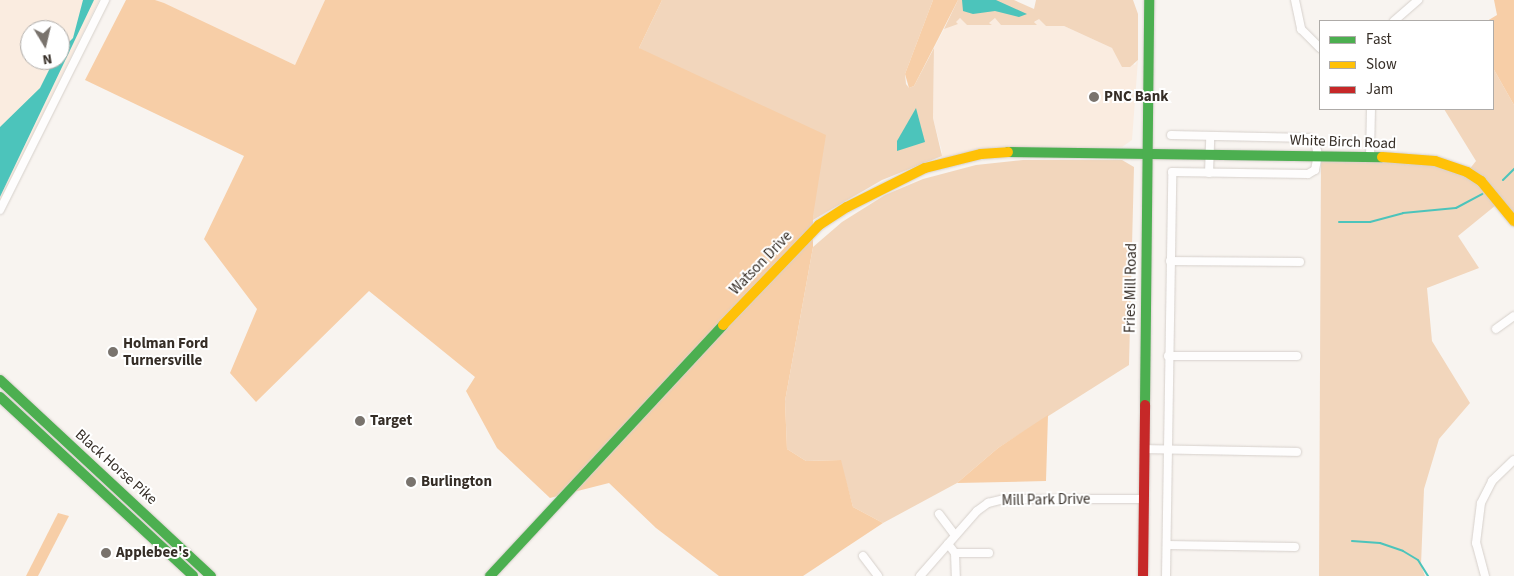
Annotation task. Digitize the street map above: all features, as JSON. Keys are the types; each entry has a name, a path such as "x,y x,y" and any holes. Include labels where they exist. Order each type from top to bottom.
{"main road":[{"name":"Fries Mill Road","path":"1143,576 1150,0"},
{"name":"Watson Drive","path":"490,576 790,253 819,225 847,207 925,168 981,154 1028,150 1148,152"},
{"name":"White Birch Road","path":"1148,152 1370,156 1435,161 1467,172 1486,186 1514,221"},
{"name":"Black Horse Pike","path":"0,380 211,576"},
{"name":"Black Horse Pike","path":"0,397 193,576"},
{"path":"110,499 125,500 151,519"}],"street":[{"path":"0,210 105,0"},
{"path":"1295,0 1301,28 1319,47"},
{"path":"1395,20 1418,0"},
{"path":"1370,156 1371,110"},
{"path":"1166,576 1172,172 1308,174 1315,170 1318,155 1316,142 1309,138 1171,135"},
{"path":"1209,173 1210,136"},
{"path":"1170,261 1300,262"},
{"path":"1496,329 1514,316"},
{"path":"1168,356 1297,356"},
{"path":"1144,449 1297,452"},
{"path":"1485,576 1476,543 1481,503 1492,482 1514,460"},
{"name":"Mill Park Drive","path":"920,576 977,511 988,502 1004,499 1144,499"},
{"path":"939,514 955,536"},
{"path":"948,544 955,553 956,576"},
{"path":"1167,546 1295,547"},
{"path":"955,553 989,553"},
{"path":"863,556 878,576"}],"shaded area":[{"path":"0,0 99,0 70,59 70,20 20,20 20,70 65,70 0,203"},
{"path":"126,0 155,0 164,3 295,65 325,0 662,0 639,48 826,135 813,216 813,247 785,401 787,449 806,461 841,460 853,507 883,523 803,576 719,576 656,528 609,483 550,498 497,448 466,391 475,377 369,291 256,402 230,373 257,309 204,239 244,156 85,80"},
{"path":"155,0 325,0 295,65"},
{"path":"662,0 933,0 905,74 906,84 909,88 914,86 934,48 933,118 942,156 882,180 813,220 813,216 639,48"},
{"path":"933,0 958,0 914,86 909,88 905,74"},
{"path":"958,0 1014,0 1034,9 1036,0 1133,0 1138,14 1138,60 1130,67 1122,67 1112,48 1064,26 1046,26 1039,19 1034,22 1037,25 1001,25 995,18 989,23 992,25 967,25 960,18 956,22 958,24 944,29"},
{"path":"1494,0 1514,0 1514,105 1494,70 1494,20 1489,20 1497,15"},
{"path":"960,18 967,25 991,25 989,23 995,18 1034,23 1039,18 1046,26 1064,26 1112,48 1119,57 1135,65 1138,60 1132,140 1122,147 977,151 940,159 942,152 933,118 934,48 944,29"},
{"path":"1494,70 1514,105 1514,218 1501,201 1458,236 1479,268 1427,288 1432,341 1470,403 1439,439 1424,489 1421,565 1425,576 1319,576 1321,156 1427,159 1468,171 1476,161 1445,110 1494,110"},
{"path":"1023,160 1122,160 1134,167 1129,365 998,448 957,483 883,523 853,507 840,460 806,461 787,449 785,401 813,247 842,222 885,195 923,179 976,165"},
{"path":"1048,415 1046,481 957,483 998,448"},
{"path":"58,513 69,516 38,576 26,576"}],"water":[{"path":"83,0 94,0 70,50 70,41 73,38"},
{"path":"962,0 996,0 1027,14 1019,17 995,11 973,14 963,11"},
{"path":"49,70 61,70 0,197 0,127 40,88"},
{"path":"916,108 925,142 897,151 897,141"}],"waterway":[{"path":"1503,180 1514,169"},
{"path":"1339,222 1370,222 1403,213 1456,208 1482,194"},
{"path":"1352,541 1380,543 1403,551 1418,560 1428,576"}],"traffic: fast":[{"path":"1145,405 1149,0"},
{"path":"1008,152 1382,157"},
{"path":"490,576 723,325"},
{"path":"0,380 211,576"},
{"path":"0,397 193,576"}],"traffic: slow":[{"path":"723,325 819,225 847,207 925,168 981,154 1008,152"},
{"path":"1382,157 1435,161 1467,172 1481,181 1514,221"}],"traffic: jam":[{"path":"1143,576 1145,405"}],"place":[{"name":"PNC Bank","path":"1094,97"},
{"name":"Holman Ford Turnersville","path":"113,352"},
{"name":"Target","path":"360,421"},
{"name":"Burlington","path":"411,482"},
{"name":"Applebee's","path":"106,553"}]}
